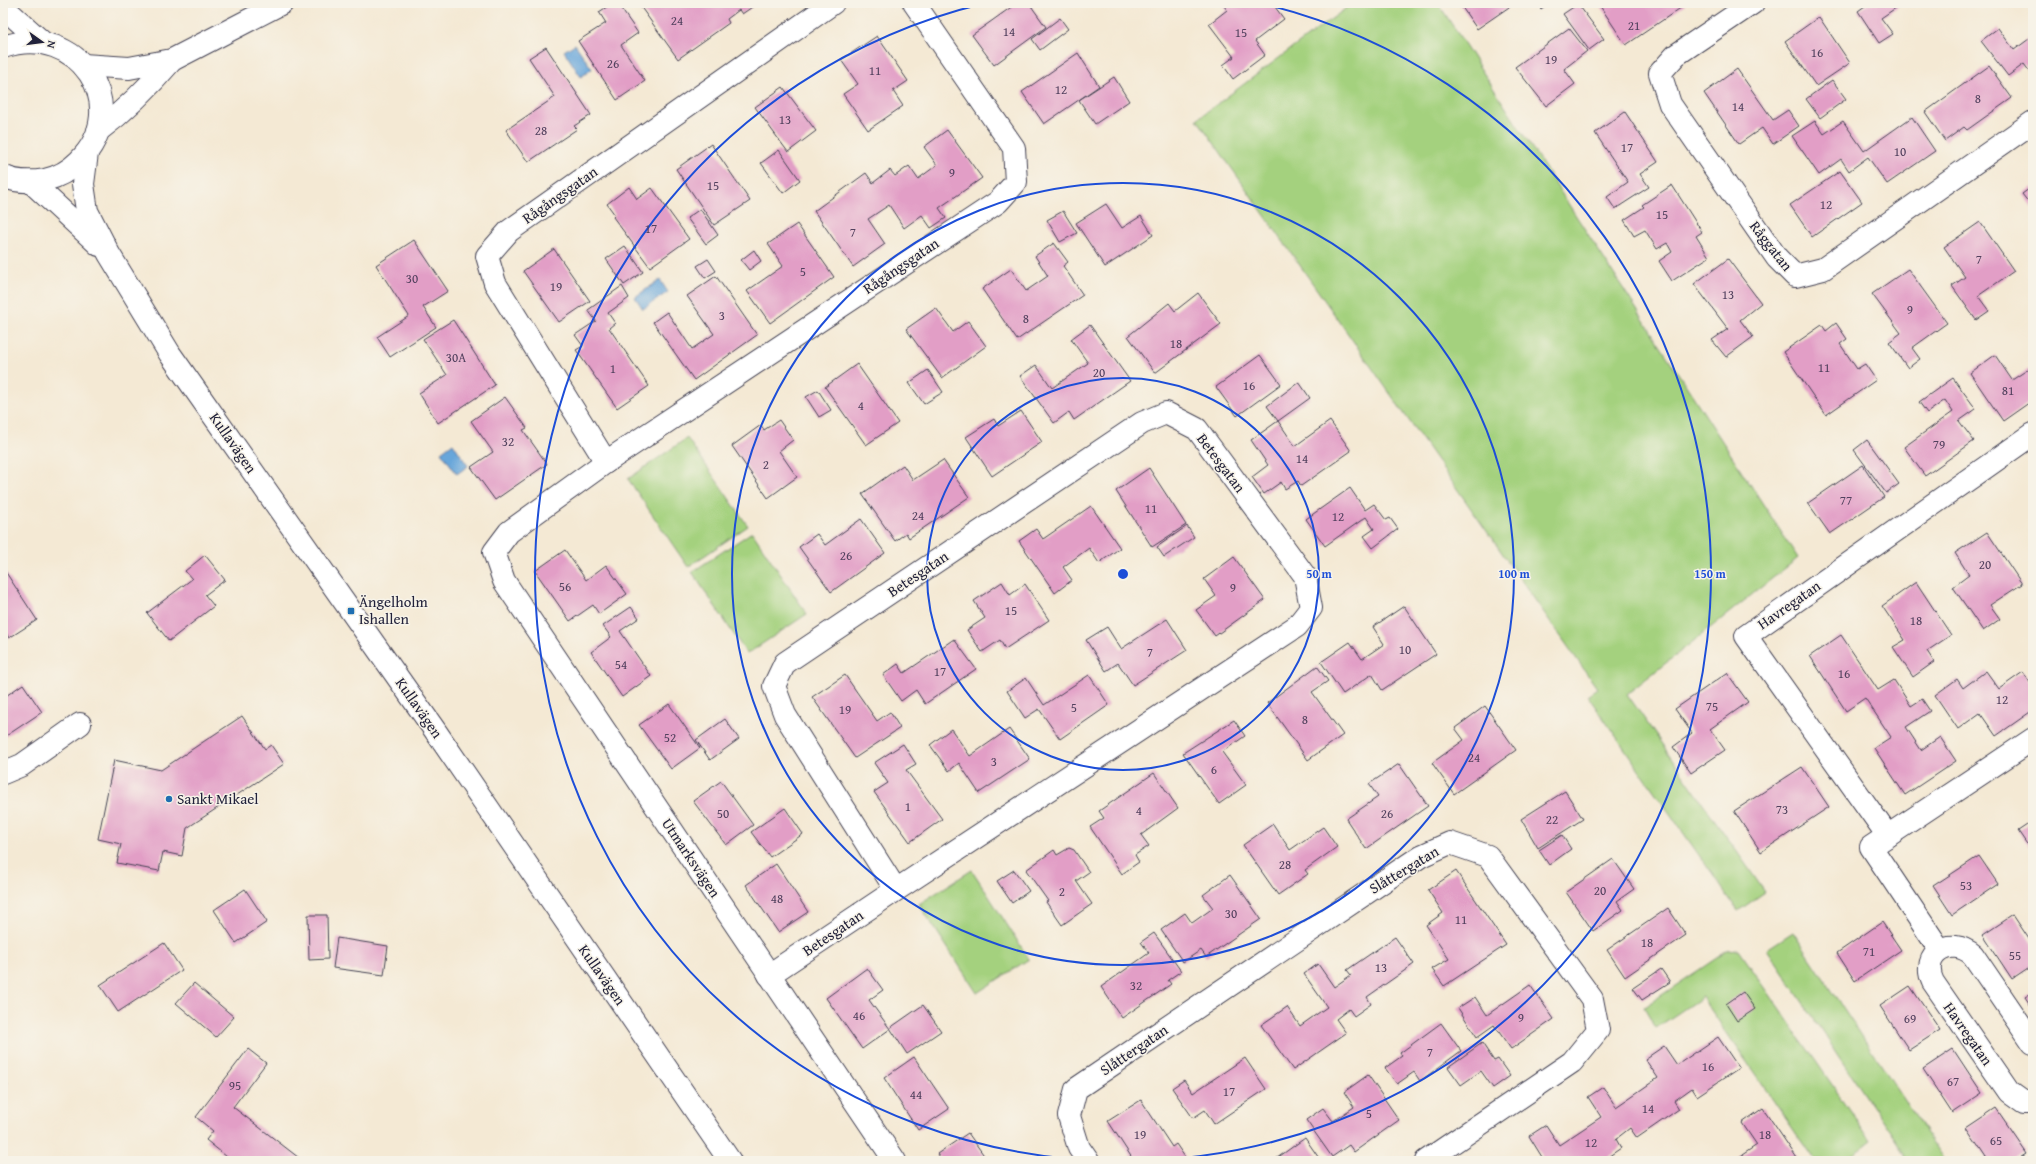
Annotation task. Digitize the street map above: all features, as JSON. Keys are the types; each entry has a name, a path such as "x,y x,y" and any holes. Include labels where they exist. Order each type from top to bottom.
{"street":[{"path":"83,65 129,68 172,60 282,3"},
{"name":"Rågångsgatan","path":"606,462 495,283 488,256 509,231 833,3"},
{"name":"Rågångsgatan","path":"494,552 509,532 606,462 998,202 1016,182 1014,148 914,3"},
{"name":"Råggatan","path":"1753,3 1676,54 1660,73 1670,104 1777,258 1795,276 1823,268 2033,122"},
{"name":"Kullavägen","path":"3,7 41,41"},
{"name":"Kullavägen","path":"3,47 18,42 41,41 64,49 83,65 93,79 99,96 100,114 98,131 87,153 72,168 52,178 31,182 3,176"},
{"path":"98,131 123,112 145,92 172,60"},
{"name":"Kullavägen","path":"87,153 83,184 87,211 109,254 170,354 434,728 730,1161"},
{"name":"Kullavägen","path":"31,182 109,254"},
{"name":"Betesgatan","path":"769,975 1297,626 1311,608 1305,576 1196,430 1166,413 1142,423 785,663 774,686 785,714 896,890"},
{"name":"Havregatan","path":"1888,836 1746,636 2033,434"},
{"name":"Utmarksvägen","path":"494,552 504,581 895,1161"},
{"path":"3,773 22,765 80,724"},
{"path":"2033,739 1871,847 1940,950 1947,947 1958,946 1964,948 1973,955 2033,1043"},
{"name":"Slåttergatan","path":"1088,1161 1079,1148 1069,1116 1076,1090 1421,856 1450,843 1488,856 1592,999 1598,1030 1572,1062 1426,1161"},
{"name":"Havregatan","path":"1940,950 1930,964 1929,970 1933,982 2008,1092 2023,1102 2033,1102"}],"green space":[{"path":"1353,3 1438,3 1798,558 1627,694 1765,892 1738,911 1587,695 1597,688 1197,119"},
{"path":"687,438 748,526 688,567 628,479"},
{"path":"752,532 807,614 747,654 692,572"},
{"path":"972,870 1029,959 977,993 919,904"},
{"path":"1793,932 1945,1161 1909,1161 1767,949"},
{"path":"1739,950 1871,1141 1844,1161 1815,1161 1702,997 1656,1028 1644,1007 1727,951"}],"water":[{"path":"575,44 592,69 581,77 564,51"},
{"path":"660,280 668,292 643,309 635,297"},
{"path":"453,443 468,466 457,474 441,452"}],"building":[{"path":"613,3 617,3 638,33 621,45 645,81 617,100 578,41 606,23 599,12"},
{"path":"644,3 693,3 695,6 699,3 758,3 742,14 739,10 727,19 729,23 678,59 640,6"},
{"path":"1017,3 1029,3 1046,27 994,65 972,35"},
{"path":"1222,3 1272,3 1284,19 1255,41 1265,55 1233,79 1223,65 1234,57 1209,24 1227,10"},
{"path":"1459,3 1515,3 1477,29"},
{"path":"1537,3 1549,3 1541,9"},
{"path":"1598,3 1684,3 1685,5 1626,45"},
{"path":"1869,3 1903,3 1881,18 1893,34 1879,43 1858,11"},
{"path":"1578,4 1604,39 1589,50 1563,14"},
{"path":"1819,17 1850,63 1816,86 1785,41"},
{"path":"1060,18 1068,29 1040,50 1032,39"},
{"path":"1569,28 1587,51 1564,69 1575,84 1546,106 1515,67"},
{"path":"1998,28 2014,50 2033,36 2033,76 2024,64 2008,76 1981,41"},
{"path":"877,36 908,81 893,91 903,106 868,130 843,94 858,84 841,60"},
{"path":"546,47 591,115 574,126 577,129 528,162 506,130 555,97 529,58"},
{"path":"1078,53 1099,86 1044,124 1022,92"},
{"path":"1989,66 2012,98 1967,130 1964,127 1945,141 1925,112"},
{"path":"1737,69 1773,120 1788,110 1799,126 1773,144 1762,128 1739,144 1704,93"},
{"path":"1114,77 1129,101 1095,124 1079,100"},
{"path":"1832,80 1846,99 1820,118 1806,99"},
{"path":"783,87 816,131 788,152 755,107"},
{"path":"1625,112 1658,162 1640,174 1649,187 1615,209 1607,197 1628,182 1595,133"},
{"path":"1912,117 1935,151 1887,184 1868,157 1849,171 1841,159 1819,175 1792,136 1815,121 1824,134 1843,121 1864,151"},
{"path":"947,130 982,178 939,208 946,218 931,228 922,215 904,228 889,205 868,219 885,244 853,267 814,211 866,173 873,183 890,170 895,176 909,166 918,179 937,165 924,147"},
{"path":"711,144 750,201 714,225 676,169"},
{"path":"779,150 800,180 783,193 761,163"},
{"path":"1840,171 1862,202 1812,237 1790,205"},
{"path":"1672,185 1702,232 1696,236 1709,257 1672,281 1659,261 1672,252 1667,243 1657,249 1645,230 1634,236 1624,220 1644,207 1642,205"},
{"path":"2033,186 2033,208 2022,194"},
{"path":"629,187 637,199 652,188 689,239 650,267 613,217 615,215 607,204"},
{"path":"1106,204 1122,228 1141,216 1153,235 1105,267 1076,223"},
{"path":"700,209 718,235 706,244 687,218"},
{"path":"1063,211 1077,233 1060,242 1047,220"},
{"path":"1980,222 2014,271 1978,296 1989,311 1976,320 1952,286 1965,277 1944,247"},
{"path":"797,224 834,277 770,323 747,291 783,266 768,244"},
{"path":"414,240 448,291 423,307 436,327 390,357 377,337 409,316 376,265"},
{"path":"1054,243 1068,262 1063,266 1083,295 1017,340 982,289 1011,269 1026,291 1048,276 1035,256"},
{"path":"625,246 643,272 624,285 606,259"},
{"path":"554,249 590,301 559,322 523,271"},
{"path":"754,250 761,261 749,270 741,260"},
{"path":"708,259 716,271 705,278 697,266"},
{"path":"1728,259 1761,303 1740,320 1753,337 1726,357 1712,340 1728,329 1694,284"},
{"path":"1908,269 1947,323 1912,348 1920,359 1908,368 1889,342 1901,333 1872,294"},
{"path":"716,276 757,335 694,380 653,322 667,312 692,349 714,334 687,296"},
{"path":"622,286 629,298 608,313 615,323 609,328 649,386 617,408 576,350 583,346 575,335 596,321 588,310"},
{"path":"1198,293 1221,324 1155,373 1128,336 1169,303 1175,311"},
{"path":"936,308 953,332 968,321 986,346 942,378 906,329"},
{"path":"453,320 495,385 438,423 419,393 447,375 423,339"},
{"path":"1836,323 1847,339 1840,344 1857,369 1865,364 1876,380 1826,415 1783,352 1822,325 1826,331"},
{"path":"1090,325 1130,381 1074,420 1069,412 1054,423 1020,376 1036,365 1052,388 1088,363 1071,339"},
{"path":"1260,355 1281,384 1237,416 1216,387"},
{"path":"1995,355 2012,380 2033,366 2033,400 2003,421 1970,373"},
{"path":"857,364 898,423 866,445 825,387"},
{"path":"928,370 943,392 924,404 909,383"},
{"path":"1953,378 1976,409 1959,421 1974,441 1925,476 1904,447 1953,412 1945,400 1927,413 1919,402"},
{"path":"1299,382 1310,398 1278,421 1267,406"},
{"path":"818,390 831,410 819,417 806,397"},
{"path":"505,397 527,428 523,430 547,464 495,500 471,467 493,452 471,421"},
{"path":"1021,411 1042,442 992,476 966,437 994,419 998,426"},
{"path":"779,420 793,440 779,451 797,477 768,498 732,446 761,425 764,430"},
{"path":"1278,421 1295,446 1330,421 1351,451 1301,486 1298,481 1285,489 1281,482 1264,494 1252,477 1268,465 1251,440"},
{"path":"1867,440 1899,484 1886,493 1854,450"},
{"path":"943,460 969,497 909,538 906,533 895,541 862,494 903,465 913,480"},
{"path":"1863,465 1884,497 1830,534 1808,503"},
{"path":"1149,468 1186,525 1152,547 1116,491"},
{"path":"1350,488 1365,510 1374,504 1386,520 1390,518 1398,529 1373,548 1364,536 1374,529 1366,517 1325,546 1306,519"},
{"path":"1091,506 1120,548 1099,563 1089,548 1063,567 1072,580 1055,593 1019,541 1036,529 1043,539"},
{"path":"861,519 885,553 831,592 799,547 817,534 825,545"},
{"path":"1187,526 1194,537 1164,557 1157,547"},
{"path":"1987,532 2022,584 1990,605 2000,619 1983,631 1953,587 1969,575 1955,553"},
{"path":"565,550 586,580 606,565 627,594 599,614 593,605 570,621 535,571"},
{"path":"205,555 225,580 205,595 214,606 169,641 147,613 192,579 185,571"},
{"path":"1234,557 1265,600 1215,636 1196,610 1216,596 1204,579"},
{"path":"3,568 37,620 9,638 3,628"},
{"path":"1002,582 1010,595 1025,584 1049,620 1005,649 1000,640 982,652 967,630 985,618 974,601"},
{"path":"1916,582 1951,635 1927,651 1934,662 1913,677 1893,647 1905,640 1882,606"},
{"path":"1404,606 1436,654 1382,690 1372,674 1343,694 1321,662 1350,642 1362,659 1384,644 1373,627"},
{"path":"631,607 639,618 620,631 651,676 622,697 591,652 611,637 603,626"},
{"path":"1167,619 1187,650 1133,685 1118,663 1106,671 1086,640 1107,627 1121,649"},
{"path":"1841,635 1878,690 1894,680 1911,706 1922,699 1930,711 1906,727 1921,750 1940,737 1956,761 1905,795 1874,748 1891,737 1865,698 1846,711 1810,656"},
{"path":"954,639 976,669 925,704 916,690 901,701 883,675 898,664 904,673"},
{"path":"1317,666 1328,681 1312,692 1343,735 1308,760 1267,703"},
{"path":"1986,671 1999,689 2023,672 2033,687 2033,710 1996,736 1980,713 1958,729 1935,695 1957,679 1963,688"},
{"path":"1727,673 1748,702 1710,729 1725,750 1691,773 1673,747 1692,733 1675,709"},
{"path":"845,675 877,721 890,712 900,728 855,758 812,697"},
{"path":"1089,675 1109,705 1060,739 1039,709 1025,718 1007,691 1026,678 1044,705"},
{"path":"23,684 42,712 3,738 3,698"},
{"path":"669,704 700,748 671,769 639,725"},
{"path":"1485,706 1516,750 1454,794 1432,763 1464,740 1455,728"},
{"name":"Sankt Mikael","path":"242,716 265,749 271,745 284,764 187,828 182,856 163,852 159,871 117,863 121,844 98,839 114,760 161,770"},
{"path":"725,719 739,739 710,760 696,740"},
{"path":"1234,720 1245,736 1222,752 1246,785 1219,804 1183,753"},
{"path":"951,729 970,756 1009,729 1030,759 979,793 959,763 949,771 930,745"},
{"path":"903,744 916,764 906,770 942,819 910,842 874,792 888,783 874,763"},
{"path":"1399,764 1428,806 1366,849 1346,819 1378,797 1369,784"},
{"path":"1802,767 1829,807 1761,852 1734,811"},
{"path":"1154,773 1178,808 1141,835 1149,846 1135,855 1139,862 1122,874 1090,827 1104,818 1099,811"},
{"path":"721,781 753,825 726,845 693,801"},
{"path":"1565,791 1583,819 1538,848 1521,819"},
{"path":"785,808 803,834 770,857 751,832"},
{"path":"2033,821 2033,853 2018,831"},
{"path":"1273,824 1290,850 1323,827 1337,847 1305,870 1308,874 1278,895 1243,845"},
{"path":"1562,835 1571,849 1549,865 1539,850"},
{"path":"1069,848 1074,850 1089,872 1076,881 1092,904 1062,925 1046,902 1048,901 1026,870 1054,850 1057,855"},
{"path":"1979,856 1998,884 1952,915 1933,886"},
{"path":"1613,859 1634,889 1617,901 1623,910 1593,931 1566,892"},
{"path":"776,864 808,912 778,932 746,885"},
{"path":"1014,870 1029,891 1012,903 997,881"},
{"path":"1456,871 1506,945 1444,986 1432,969 1449,959 1426,925 1443,913 1428,890"},
{"path":"1230,875 1261,919 1206,957 1201,950 1183,962 1161,930 1185,913 1192,923 1213,908 1203,895"},
{"path":"245,889 267,922 236,943 214,910"},
{"path":"1668,908 1686,935 1625,977 1607,950"},
{"path":"308,915 327,915 328,959 309,960"},
{"path":"2013,915 2033,945 2033,965 2012,979 1983,935"},
{"path":"1882,922 1901,950 1855,981 1837,953"},
{"path":"1154,933 1181,971 1168,980 1171,984 1122,1018 1101,987 1149,953 1141,942"},
{"path":"1395,937 1414,964 1367,997 1371,1004 1354,1016 1349,1009 1336,1019 1346,1033 1293,1070 1261,1025 1287,1007 1300,1026 1327,1007 1304,974 1318,964 1334,987 1351,975 1347,970"},
{"path":"337,938 388,946 384,975 333,968"},
{"path":"164,943 182,970 118,1012 100,985"},
{"path":"867,968 883,990 869,1000 890,1029 862,1049 826,998"},
{"path":"1661,969 1670,982 1642,1000 1633,988"},
{"path":"194,983 234,1017 216,1037 176,1003"},
{"path":"1530,985 1554,1019 1511,1049 1494,1025 1477,1037 1458,1008 1475,997 1487,1015"},
{"path":"1910,986 1940,1030 1909,1050 1880,1006"},
{"path":"1743,992 1755,1009 1737,1021 1726,1004"},
{"path":"2033,992 2033,1009 2025,997"},
{"path":"923,1005 941,1031 907,1054 890,1028"},
{"path":"1441,1023 1461,1051 1420,1081 1414,1072 1397,1084 1385,1068 1402,1056 1400,1053"},
{"path":"1718,1037 1739,1068 1697,1096 1692,1088 1674,1101 1679,1109 1637,1138 1630,1128 1616,1139 1621,1148 1602,1161 1536,1161 1542,1157 1529,1136 1546,1125 1559,1145 1601,1117 1588,1097 1603,1087 1616,1107 1658,1078 1645,1059 1664,1046 1677,1065"},
{"path":"1482,1043 1494,1061 1498,1059 1510,1076 1493,1088 1481,1071 1461,1085 1448,1067"},
{"path":"248,1049 266,1063 233,1107 303,1161 232,1161 206,1140 213,1131 196,1117"},
{"path":"1953,1049 1982,1093 1952,1113 1923,1069"},
{"path":"914,1057 949,1109 918,1130 884,1078"},
{"path":"1245,1058 1266,1089 1214,1124 1205,1110 1193,1118 1172,1088 1184,1080 1193,1093"},
{"path":"1368,1075 1399,1120 1354,1152 1349,1145 1332,1157 1306,1120 1323,1108 1333,1121 1354,1107 1344,1092"},
{"path":"3,1079 8,1086 3,1090"},
{"path":"1141,1100 1172,1147 1176,1144 1187,1160 1134,1161 1108,1121"},
{"path":"1763,1108 1799,1161 1733,1161 1757,1145 1742,1123"},
{"path":"1996,1108 2026,1152 2012,1161 1988,1161 1966,1128"},
{"path":"968,1133 988,1161 942,1161 937,1154"},
{"path":"1305,1138 1321,1161 1273,1161"}],"place":[{"name":"Ängelholm Ishallen","path":"351,611"},
{"name":"Sankt Mikael","path":"169,799"}]}
